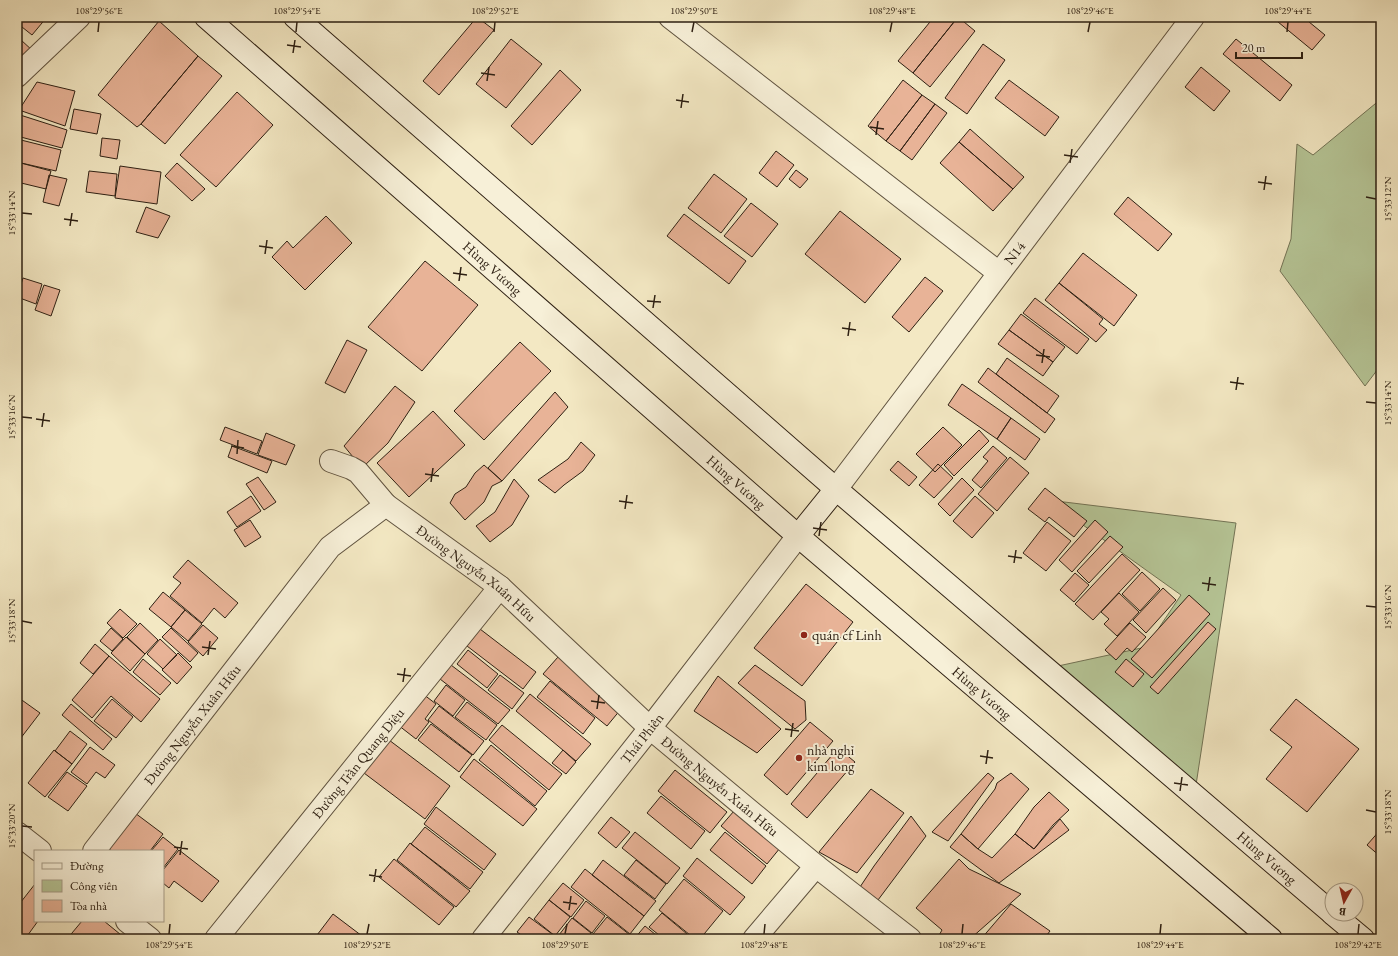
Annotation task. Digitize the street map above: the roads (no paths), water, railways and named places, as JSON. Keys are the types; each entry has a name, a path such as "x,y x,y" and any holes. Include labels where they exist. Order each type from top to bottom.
{"street":[{"path":"17,76 79,17"},
{"name":"Hùng Vương","path":"206,17 798,536 1271,939"},
{"name":"Hùng Vương","path":"294,17 836,489 1324,905"},
{"path":"670,17 999,274"},
{"name":"N14","path":"798,536 836,489 1193,17"},
{"path":"331,461 358,472 386,505"},
{"name":"Đường Nguyễn Xuân Hữu","path":"95,850 330,547 386,505 500,587 650,728 816,866 910,939"},
{"name":"Thái Phiên","path":"483,939 650,728 798,536"},
{"name":"Đường Trần Quang Diệu","path":"216,939 500,587"},
{"path":"17,833 39,850"},
{"path":"754,939 816,866"},
{"path":"128,922 150,939"},
{"name":"Hùng Vương","path":"1343,922 1363,939"}],"place":[{"name":"quán cf Linh","path":"804,635"},
{"name":"nhà nghỉ kim long","path":"799,758"}]}
